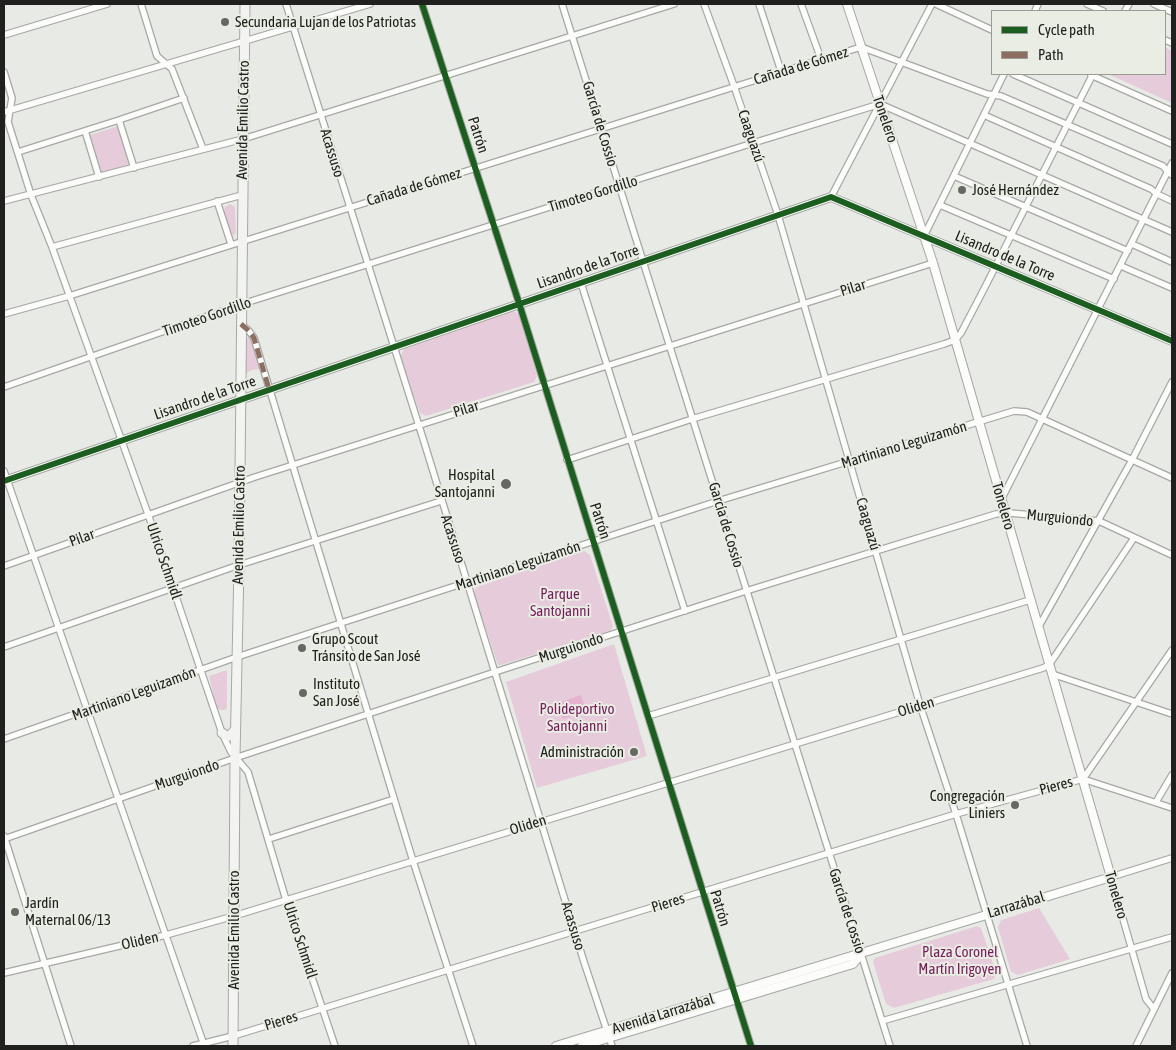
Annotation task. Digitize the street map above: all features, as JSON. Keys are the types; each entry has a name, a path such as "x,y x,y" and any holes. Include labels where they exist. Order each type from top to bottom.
{"main road":[{"name":"Avenida Emilio Castro","path":"233,1046 235,730 239,565 245,4"},
{"path":"222,732 224,735 230,736 235,730"}],"street":[{"path":"4,35 107,4"},
{"path":"141,4 157,56 172,70 204,149"},
{"name":"Acassuso","path":"286,4 418,424 540,822 612,1046"},
{"path":"7,111 244,42 361,5 370,4"},
{"name":"Patrón","path":"422,4 519,303 751,1046"},
{"name":"García de Cossio","path":"562,4 890,1046"},
{"path":"4,201 243,139 446,77 674,4"},
{"name":"Caaguazú","path":"704,4 778,215 920,705 956,814 1027,1046"},
{"path":"759,4 781,71"},
{"path":"801,4 821,59"},
{"name":"Tonelero","path":"847,4 933,263 1146,999 1154,1009"},
{"path":"831,198 932,4"},
{"path":"936,4 991,30"},
{"path":"1087,4 1101,10"},
{"path":"1154,4 1172,12"},
{"name":"Cañada de Gómez","path":"4,314 69,296 861,47 987,94 1001,96 1162,166 1170,174"},
{"name":"Ulrico Schmidl","path":"4,72 12,98 7,111 8,122 31,194 52,247 148,514 222,732 235,758 248,772 286,900 334,1046"},
{"path":"924,236 1004,75"},
{"path":"1015,75 1172,144"},
{"path":"567,460 955,340 961,333 1012,235 1079,103 1091,75"},
{"path":"1093,75 1172,111"},
{"path":"18,152 184,98"},
{"path":"880,104 1172,232"},
{"name":"Timoteo Gordillo","path":"4,387 242,304 880,104"},
{"path":"984,115 1151,188 1157,194 1172,201"},
{"path":"120,120 134,168"},
{"path":"85,131 99,177"},
{"path":"1001,501 1144,219 1170,174 1172,163"},
{"path":"954,176 1128,251"},
{"path":"52,247 242,195"},
{"name":"Lisandro de la Torre","path":"5,480 831,198 1172,341"},
{"path":"217,201 231,244"},
{"path":"940,205 1114,279"},
{"path":"1132,244 1172,262"},
{"name":"Pilar","path":"4,566 292,465 933,263"},
{"path":"1120,266 1172,288"},
{"path":"581,283 684,611"},
{"path":"241,324 249,330 254,338 413,861 473,1046"},
{"path":"1038,628 1099,521 1172,382"},
{"name":"Martiniano Leguizamón","path":"4,739 237,657 466,582 718,501 1014,411 1020,410 1172,478"},
{"path":"4,471 5,480 204,1045"},
{"path":"4,647 239,565 441,501"},
{"name":"Murguiondo","path":"4,838 235,758 495,672 746,591 1004,513 1099,521 1172,555"},
{"path":"1049,664 1134,538"},
{"path":"648,716 1030,600"},
{"path":"1083,779 1172,650"},
{"name":"Oliden","path":"4,973 44,962 166,935 234,916 1043,668 1049,664"},
{"path":"1052,674 1172,714"},
{"path":"1156,802 1172,775"},
{"name":"Pieres","path":"192,1046 204,1045 956,814 1083,779 1172,808"},
{"path":"269,839 394,799"},
{"path":"4,838 71,1046"},
{"name":"Larrazábal","path":"861,954 1172,858"},
{"path":"882,1021 1172,938"},
{"name":"Avenida Larrazábal","path":"556,1046 608,1034 735,996 861,954"},
{"path":"1136,1046 1172,975"},
{"name":"Avenida Larrazábal","path":"582,1046 608,1034"}],"green space":[{"path":"1166,48 1172,51 1172,103 1110,75 1166,75"},
{"path":"118,126 129,166 101,173 90,135"},
{"path":"230,204 235,207 236,233 233,236 223,214 225,207"},
{"path":"513,311 519,314 537,376 534,382 426,416 420,413 400,357 404,349"},
{"path":"250,336 261,369 252,370 245,374 247,338"},
{"name":"Parque Santojanni","path":"584,551 590,555 613,626 611,630 498,665 474,593 475,589"},
{"name":"Polideportivo Santojanni","path":"614,644 647,756 537,788 506,682"},
{"path":"227,670 227,708 220,710 216,706 209,676"},
{"path":"1039,908 1070,959 1018,975 1011,972 998,927 1001,920"},
{"name":"Plaza Coronel Martín Irigoyen","path":"977,926 981,928 990,954 996,974 994,979 894,1008 886,1004 873,962 875,958"}],"shaded area":[{"path":"581,695 586,711 563,719 558,703"}],"marked path":[{"path":"241,324 254,338 269,389"}],"cycle path":[{"path":"422,4 519,303 751,1046"},
{"path":"4,481 831,197 1172,341"}],"place":[{"name":"Secundaria Lujan de los Patriotas","path":"225,22"},
{"name":"José Hernández","path":"962,190"},
{"name":"Hospital Santojanni","path":"506,484"},
{"name":"Grupo Scout Tránsito de San José","path":"302,648"},
{"name":"Instituto San José","path":"303,693"},
{"name":"Administración","path":"634,752"},
{"name":"Congregación Liniers","path":"1015,805"},
{"name":"Jardín Maternal 06/13","path":"15,912"}]}
